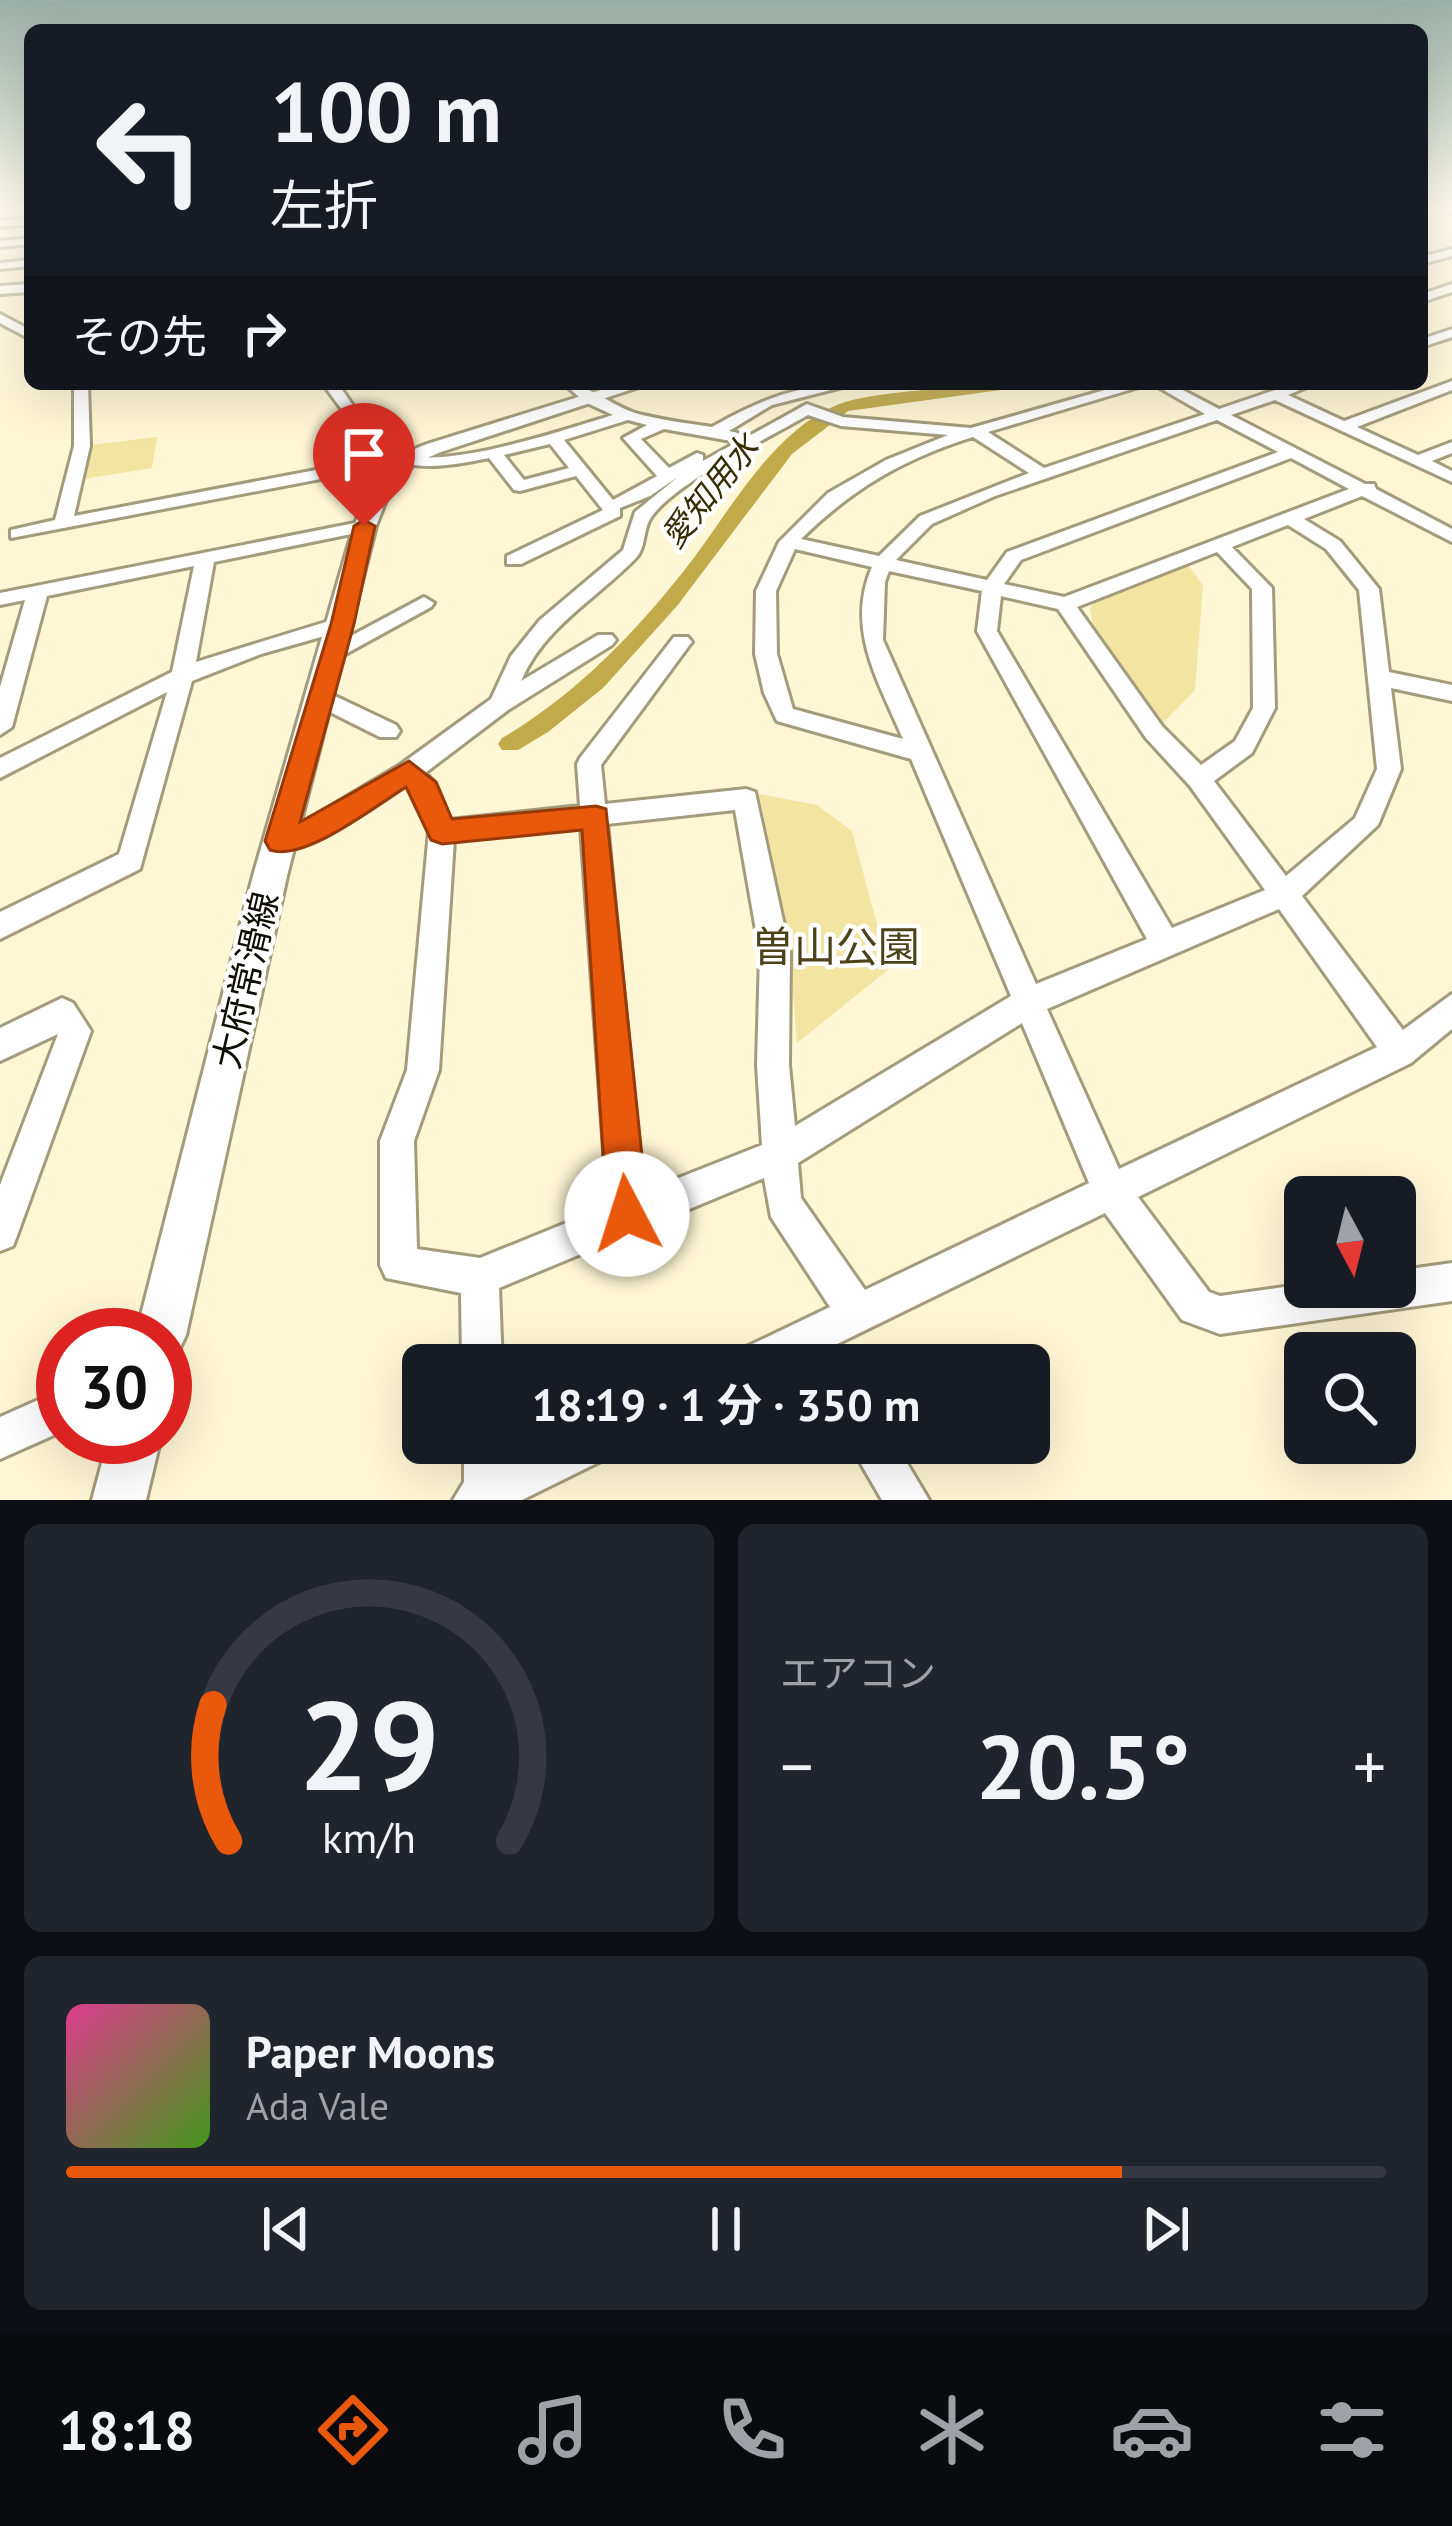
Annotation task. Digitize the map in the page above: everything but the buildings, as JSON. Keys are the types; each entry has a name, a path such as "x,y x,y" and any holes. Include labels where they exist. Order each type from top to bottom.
{"main road":[{"path":"382,463 580,392"},
{"name":"大府常滑線","path":"168,1308 280,841 382,463"},
{"path":"118,1500 128,1464"}],"street":[{"path":"1428,341 1452,333"},
{"path":"1428,341 1452,346"},
{"path":"1344,426 1452,385"},
{"path":"63,523 82,446 81,390"},
{"path":"333,390 382,463"},
{"path":"918,752 785,715 775,698 761,627 772,563 823,504 854,481 978,433 1122,390"},
{"path":"1173,390 1368,488 1452,536"},
{"path":"1290,390 1041,473 926,520 883,563 875,582 872,640 1110,1190 1196,1306 1220,1316 1452,1282"},
{"path":"580,392 623,417 735,436"},
{"path":"500,704 519,661 547,625 632,552 641,516 735,436 775,392"},
{"path":"1276,395 1452,477"},
{"path":"609,506 635,502 665,474 735,436 803,410 841,422 978,433 1041,473"},
{"path":"17,534 382,463 493,452 623,417"},
{"path":"664,423 631,438 665,474"},
{"path":"514,560 614,512 555,439"},
{"path":"1418,461 1452,447"},
{"path":"493,452 520,486 580,470"},
{"path":"1166,944 987,631 992,586 1014,556 1293,452"},
{"path":"788,542 1065,604 1368,488"},
{"path":"409,772 426,790 442,832 423,1070 397,1141 399,1265 480,1277 779,1155 1030,1001 1285,894 1365,825 1389,769 1369,589 1333,544 1293,520"},
{"path":"0,599 364,526"},
{"path":"1199,779 1244,746 1264,708 1262,588 1222,547"},
{"path":"0,926 130,861 182,678 205,558"},
{"path":"0,727 38,591"},
{"path":"0,769 70,728 182,678 337,638 424,603"},
{"path":"1065,604 1154,732 1199,779 1400,1052"},
{"path":"280,841 302,836 409,772 500,704 605,640"},
{"path":"627,1214 589,764 681,642"},
{"path":"1379,678 1452,694"},
{"path":"318,696 388,731"},
{"path":"442,832 746,800 776,953 773,1065 784,1204 857,1313"},
{"path":"821,1344 857,1313 1400,1052 1452,1009"},
{"path":"0,1045 62,1013 74,1031 0,1233"},
{"path":"480,1277 482,1344"},
{"path":"0,1438 36,1422"},
{"path":"481,1497 483,1464"},
{"path":"481,1497 549,1464"},
{"path":"884,1464 907,1500"}],"green space":[{"path":"157,437 152,468 71,481 82,446"},
{"path":"1182,557 1203,585 1195,690 1154,732 1098,651 1090,608 1105,590"},
{"name":"曽山公園","path":"759,794 817,805 852,831 889,969 797,1043 789,944"}],"waterway":[{"name":"愛知用水","path":"510,744 568,706 621,657 692,574 786,450 823,419 844,407 970,390"}],"route":[{"path":"364,526 342,624 280,841 302,836 409,772 426,790 442,832 596,817 627,1214"}]}
